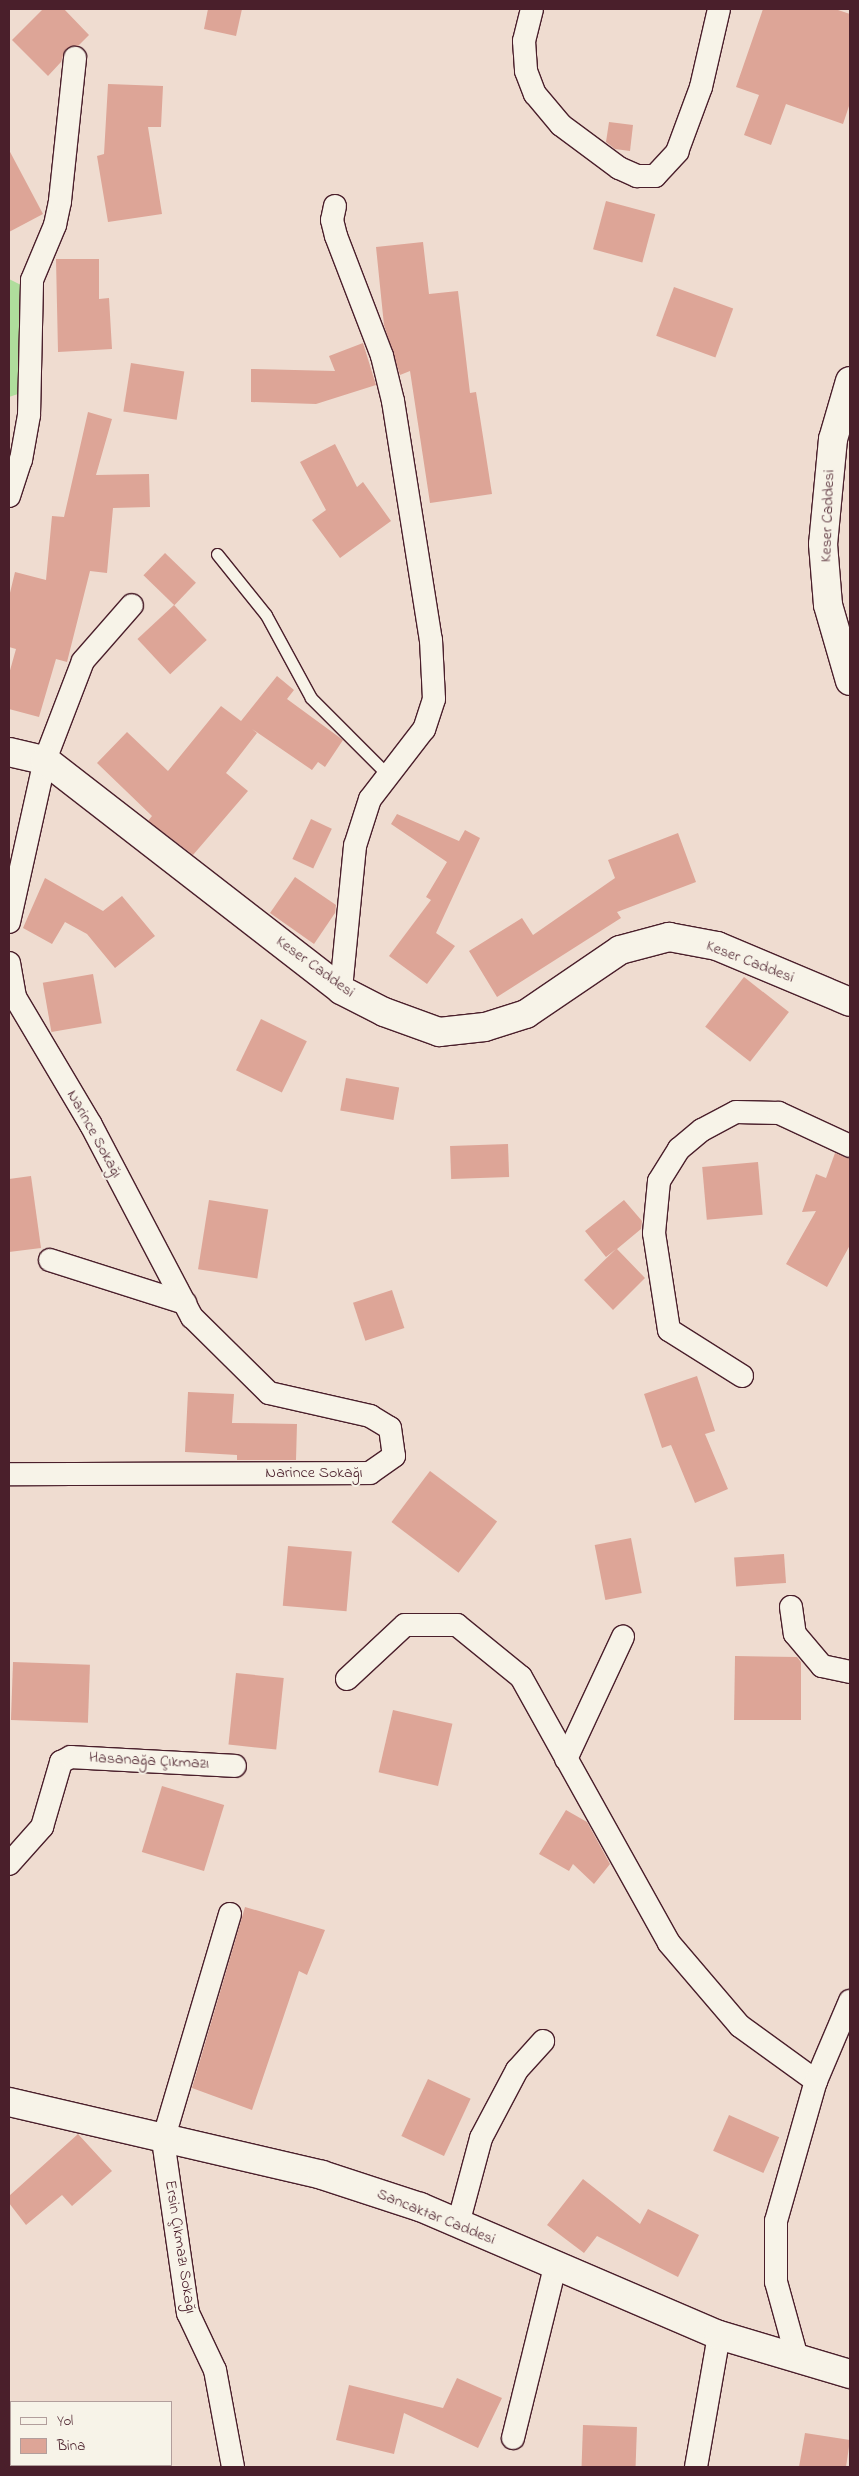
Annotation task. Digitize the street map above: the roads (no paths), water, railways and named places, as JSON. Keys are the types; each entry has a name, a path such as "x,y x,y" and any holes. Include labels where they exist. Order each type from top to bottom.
{"street":[{"path":"532,9 524,41 526,71 535,94 561,125 604,158 637,176 655,176 677,152 701,87 719,9"},
{"path":"9,496 21,460 28,414 32,280 55,225 60,201 75,58"},
{"path":"334,206 332,220 336,236 382,356 393,401 431,640 434,699 430,715 370,799 355,846 341,990"},
{"name":"Keser Caddesi","path":"850,381 834,438 823,544 828,605 850,680"},
{"path":"9,922 45,760 83,661 132,605"},
{"name":"Keser Caddesi","path":"9,752 45,760 341,990 384,1012 439,1032 485,1026 526,1014 620,950 668,937 717,946 850,1002"},
{"name":"Narince Sokağı","path":"9,963 15,997 90,1125 192,1317 269,1394 370,1416 390,1428 394,1456 370,1473 9,1474"},
{"path":"742,1376 668,1330 654,1233 660,1180 679,1149 702,1130 736,1112 780,1113 850,1146"},
{"path":"50,1260 185,1303"},
{"path":"791,1607 795,1634 822,1666 850,1672"},
{"path":"346,1679 405,1625 457,1625 520,1677 668,1943 740,2026 816,2081"},
{"path":"566,1760 623,1637"},
{"name":"Hasanağa Çıkmazı","path":"9,1864 42,1827 61,1762 71,1757 235,1766"},
{"path":"163,2140 230,1914"},
{"path":"796,2358 776,2282 776,2221 816,2081 850,2001"},
{"path":"458,2224 481,2138 517,2070 543,2041"},
{"name":"Sancaktar Caddesi","path":"9,2102 163,2140 322,2175 458,2224 555,2267 719,2334 850,2374"},
{"name":"Ersin Çıkmazı Sokağı","path":"163,2140 188,2313 215,2370 233,2467"},
{"path":"513,2438 555,2267"},
{"path":"696,2467 719,2334"}],"lane":[{"path":"217,554 266,614 311,698 387,774"}]}
